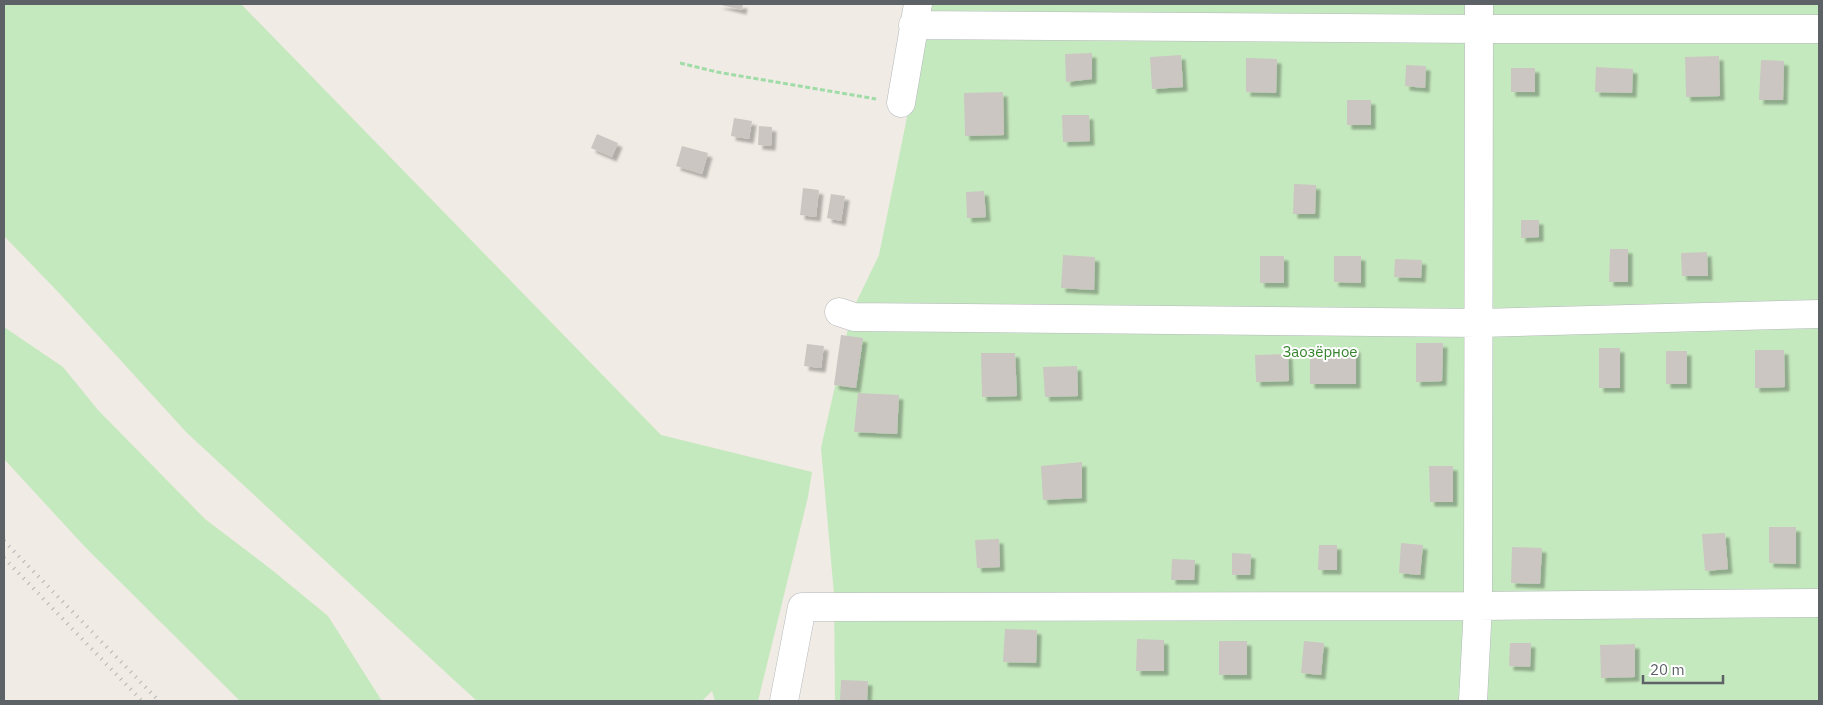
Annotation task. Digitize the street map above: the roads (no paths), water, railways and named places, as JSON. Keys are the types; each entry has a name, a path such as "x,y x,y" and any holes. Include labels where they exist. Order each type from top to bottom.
{"street":[{"path":"901,103 915,14 1479,16 1819,29"},
{"path":"1473,701 1478,606 1479,16"},
{"path":"839,312 854,317 1479,323 1819,314"},
{"path":"784,701 802,607 1478,606 1819,603"}],"railway":[{"path":"4,541 159,701"},
{"path":"4,558 142,701"}],"park label":[{"name":"Заозёрное","path":"1320,352"}]}
